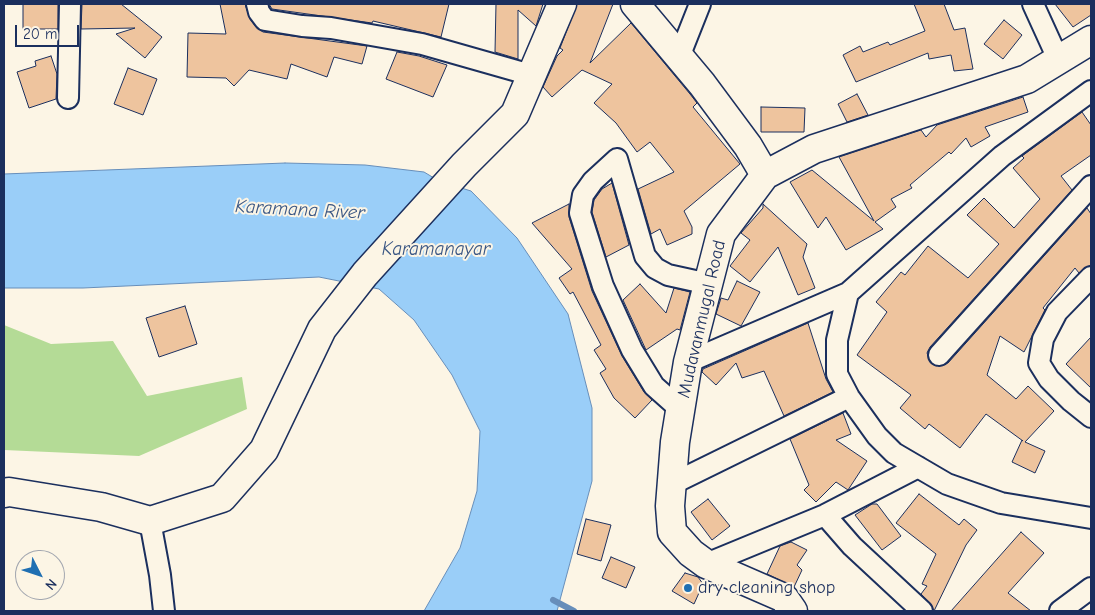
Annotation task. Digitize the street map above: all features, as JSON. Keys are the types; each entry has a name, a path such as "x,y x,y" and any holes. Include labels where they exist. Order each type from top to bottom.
{"street":[{"path":"68,98 70,4"},
{"path":"257,4 259,12 265,20 302,26 331,28 422,44 531,75"},
{"path":"4,493 9,492 101,507 150,521 222,498 264,450 322,329 365,274 462,168 515,114 562,4"},
{"path":"635,4 748,146 765,175"},
{"path":"679,57 700,4"},
{"path":"1033,4 1059,61"},
{"name":"Mudavanmugal Road","path":"793,611 784,598 706,564 691,553 672,532 672,484 675,442 680,410 688,362 721,234 765,175 814,149 1027,79 1091,40"},
{"path":"688,362 848,293 1002,156 1091,91"},
{"path":"680,410 654,386 632,350 603,286 580,213 582,195 593,181 617,158 645,256 655,268 668,275 709,284"},
{"path":"940,355 1091,186"},
{"path":"1091,277 1057,312 1043,339 1039,363 1050,379 1071,401 1091,417"},
{"path":"848,293 837,340 837,374 849,397 877,436 894,453 947,484 1001,503 1091,518"},
{"path":"672,484 849,397"},
{"path":"706,564 825,515 918,467"},
{"path":"825,515 852,546 922,611"},
{"path":"150,521 160,575 164,611"},
{"path":"1060,611 1091,588"}],"green space":[{"path":"4,325 51,344 113,341 147,396 242,377 247,409 139,456 4,450"}],"water":[{"name":"Karamanayar","path":"285,163 365,165 424,172 439,181 471,191 517,238 568,314 592,408 592,481 557,611 424,611 460,548 477,491 480,431 452,375 414,320 379,289 319,277 83,288 4,288 4,174"}],"building":[{"path":"23,4 58,4 58,29 23,29"},
{"path":"82,4 121,4 162,37 145,58 116,34 135,28 81,29"},
{"path":"220,4 245,4 250,19 263,32 367,46 362,64 334,57 327,77 291,64 287,79 249,70 234,86 226,78 187,77 188,33 226,34"},
{"path":"269,4 449,4 441,37 373,21 372,23 272,9"},
{"path":"496,4 543,4 536,26 518,10 518,59 495,52"},
{"path":"577,4 613,4 590,63 631,23 697,103 693,107 740,164 684,211 692,227 692,234 667,245 660,229 651,234 638,189 674,172 650,142 637,152 616,123 594,103 612,84 582,70 552,97 543,87 557,56 563,50 560,48"},
{"path":"914,4 944,4 954,30 965,28 973,69 954,71 951,55 929,59 928,53 856,82 843,55 860,46 863,52 888,42 890,45 925,31"},
{"path":"1055,4 1091,4 1091,15 1073,27"},
{"path":"1004,20 1022,35 1003,59 984,44"},
{"path":"397,52 419,56 447,65 433,97 386,79"},
{"path":"51,56 57,74 56,99 29,108 17,72 36,66 35,61"},
{"path":"128,68 157,79 143,115 114,104"},
{"path":"857,94 868,115 847,122 838,104"},
{"path":"1023,97 1028,112 985,127 990,136 971,147 966,138 951,154 949,152 910,185 912,188 891,199 896,207 875,222 883,229 846,250 826,217 818,228 790,182 812,170 874,221 839,157 921,130 926,137 937,125"},
{"path":"761,107 805,108 804,132 761,132"},
{"path":"1082,112 1091,125 1091,155 1061,176 1072,190 930,347 927,353 931,363 936,366 948,363 1087,208 1091,214 1091,265 1079,273 1075,268 1043,308 1045,310 1024,352 1000,336 987,375 1016,399 1028,386 1054,411 1025,442 1045,451 1035,473 1012,462 1022,440 986,414 960,448 929,424 925,429 900,408 911,395 857,355 887,312 876,302 901,272 905,275 928,246 968,278 999,244 967,215 984,198 1014,228 1040,199 1013,168 1024,158 1022,156"},
{"path":"612,183 629,245 606,257 592,212 594,200 602,189"},
{"path":"569,204 569,217 592,291 622,356 644,392 652,400 635,418 614,398 600,373 606,369 594,350 601,345 573,292 570,294 559,278 572,269 532,223"},
{"path":"763,204 807,244 803,257 815,288 798,295 778,247 750,282 730,266 750,240 741,233 763,208"},
{"path":"737,281 760,292 741,326 716,314 721,298 728,300"},
{"path":"640,284 666,313 674,288 690,292 680,330 677,329 646,350 623,300"},
{"path":"185,306 197,344 159,357 146,318"},
{"path":"808,323 826,379 833,392 784,416 764,371 742,378 736,363 716,385 702,372 703,369"},
{"path":"1091,337 1091,388 1066,364"},
{"path":"843,413 851,434 836,440 867,461 848,490 836,482 816,502 804,490 809,485 790,439"},
{"path":"919,494 959,525 964,519 977,530 966,545 934,611 930,603 921,594 927,586 922,584 936,554 896,523"},
{"path":"708,499 730,526 712,540 691,512"},
{"path":"872,504 877,504 901,536 882,550 855,515"},
{"path":"586,519 611,525 601,561 577,554"},
{"path":"1021,532 1044,553 1008,593 1031,611 951,611"},
{"path":"791,542 807,550 797,565 802,570 794,587 767,574 780,546"},
{"path":"611,557 635,567 626,588 602,578"},
{"name":"dry cleaning shop","path":"685,573 698,577 703,584 694,604 672,591"}],"waterway":[{"path":"553,600 574,611"}],"place":[{"name":"dry cleaning shop","path":"688,588"}],"water label":[{"name":"Karamana River","path":"300,210"}]}
